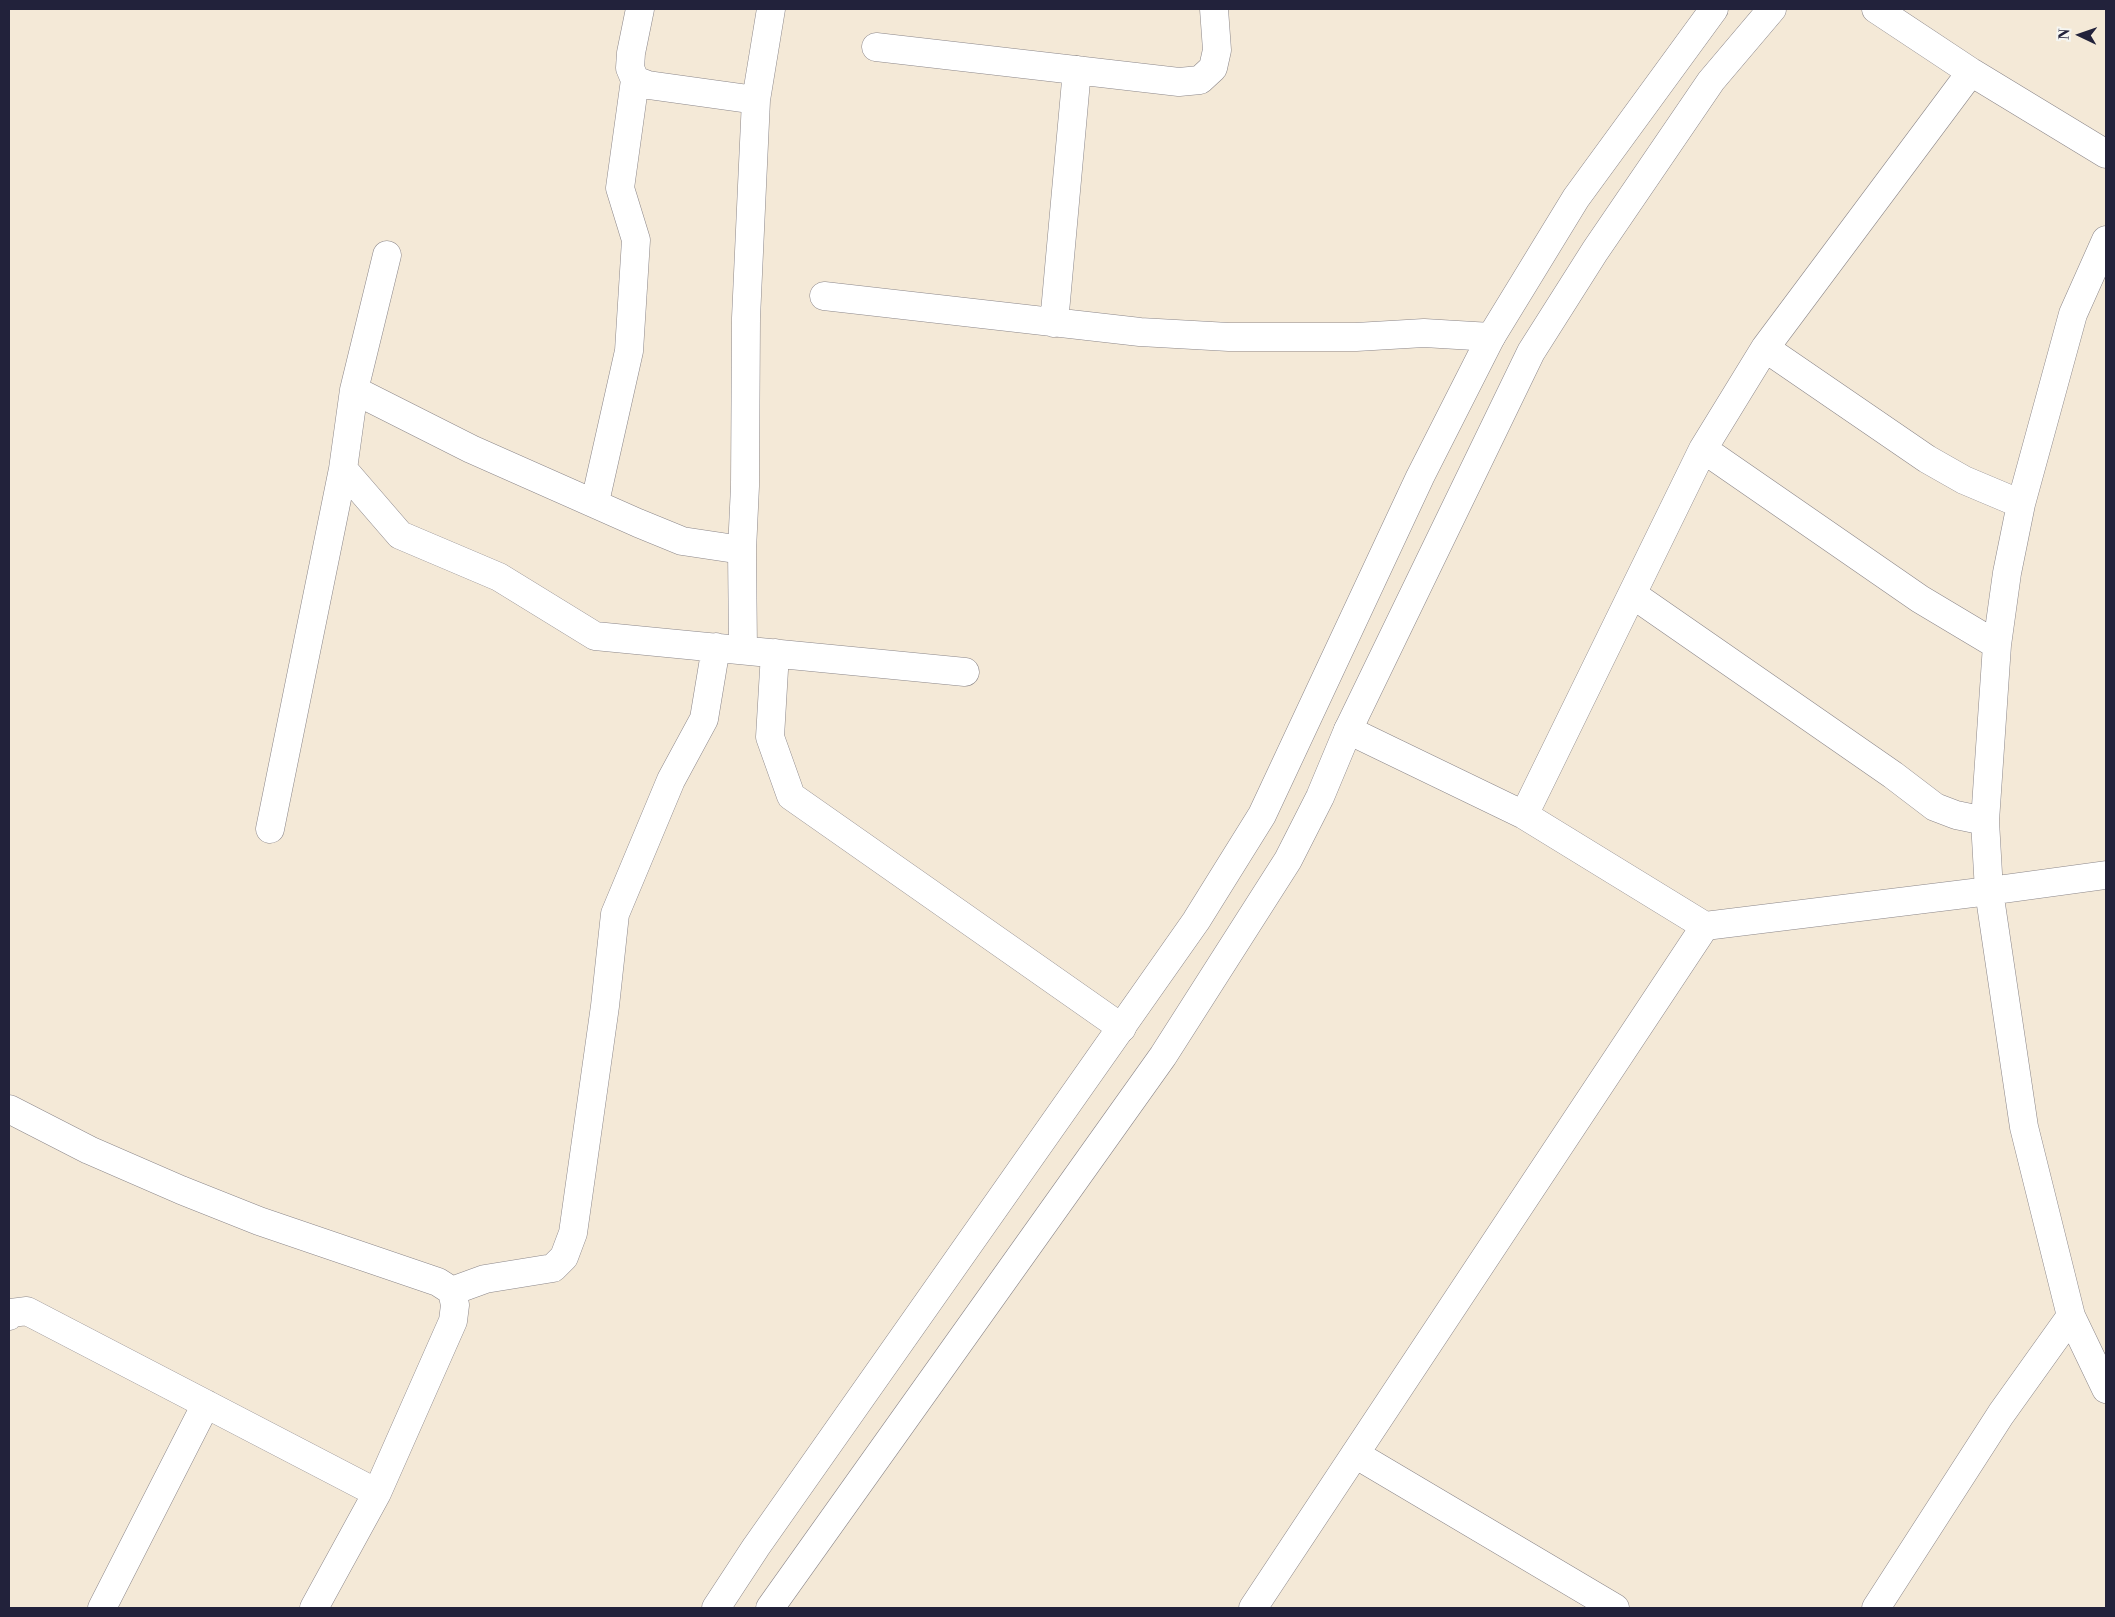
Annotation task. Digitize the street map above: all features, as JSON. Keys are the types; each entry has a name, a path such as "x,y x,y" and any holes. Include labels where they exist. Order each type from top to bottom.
{"street":[{"path":"595,502 629,351 636,240 620,188 635,80 630,68 631,53 640,9"},
{"path":"743,650 742,550 745,486 746,318 756,100 771,9"},
{"path":"876,47 1179,82 1200,80 1213,68 1215,59 1214,9"},
{"path":"716,1608 762,1539 1196,921 1262,815 1420,477 1491,336 1576,198 1714,9"},
{"path":"770,1608 1163,1056 1288,860 1320,797 1348,730 1531,352 1595,251 1711,81 1772,9"},
{"path":"1876,9 1971,72 2106,154"},
{"path":"1054,323 1077,70"},
{"path":"1524,815 1702,449 1765,348 1971,72"},
{"path":"635,80 648,86 756,100"},
{"path":"2106,240 2073,314 2021,504 2007,573 1997,645 1985,821 1989,891 2024,1127 2071,1316 2106,1389"},
{"path":"270,829 342,469 354,390 387,255"},
{"path":"824,296 1140,332 1229,337 1356,337 1424,333 1491,336"},
{"path":"1765,348 1928,459 1964,480 2021,504"},
{"path":"354,390 471,449 682,541 742,550"},
{"path":"1702,449 1920,599 1997,645"},
{"path":"342,469 400,535 499,577 595,636 965,672"},
{"path":"1632,594 1935,806 1956,815 1985,821"},
{"path":"452,1291 486,1279 553,1268 564,1258 574,1223 605,1006 614,914 671,780 704,720 716,647"},
{"path":"775,653 770,736 791,796 1122,1028"},
{"path":"1348,730 1524,815 1705,926 2106,875"},
{"path":"1253,1608 1705,926"},
{"path":"9,1109 89,1150 181,1190 259,1221 438,1282 452,1291 455,1305 453,1321 377,1493 314,1608"},
{"path":"9,1316 11,1313 27,1310 377,1493"},
{"path":"1876,1608 2001,1414 2071,1316"},
{"path":"102,1608 206,1404"},
{"path":"1355,1454 1615,1608"}]}
